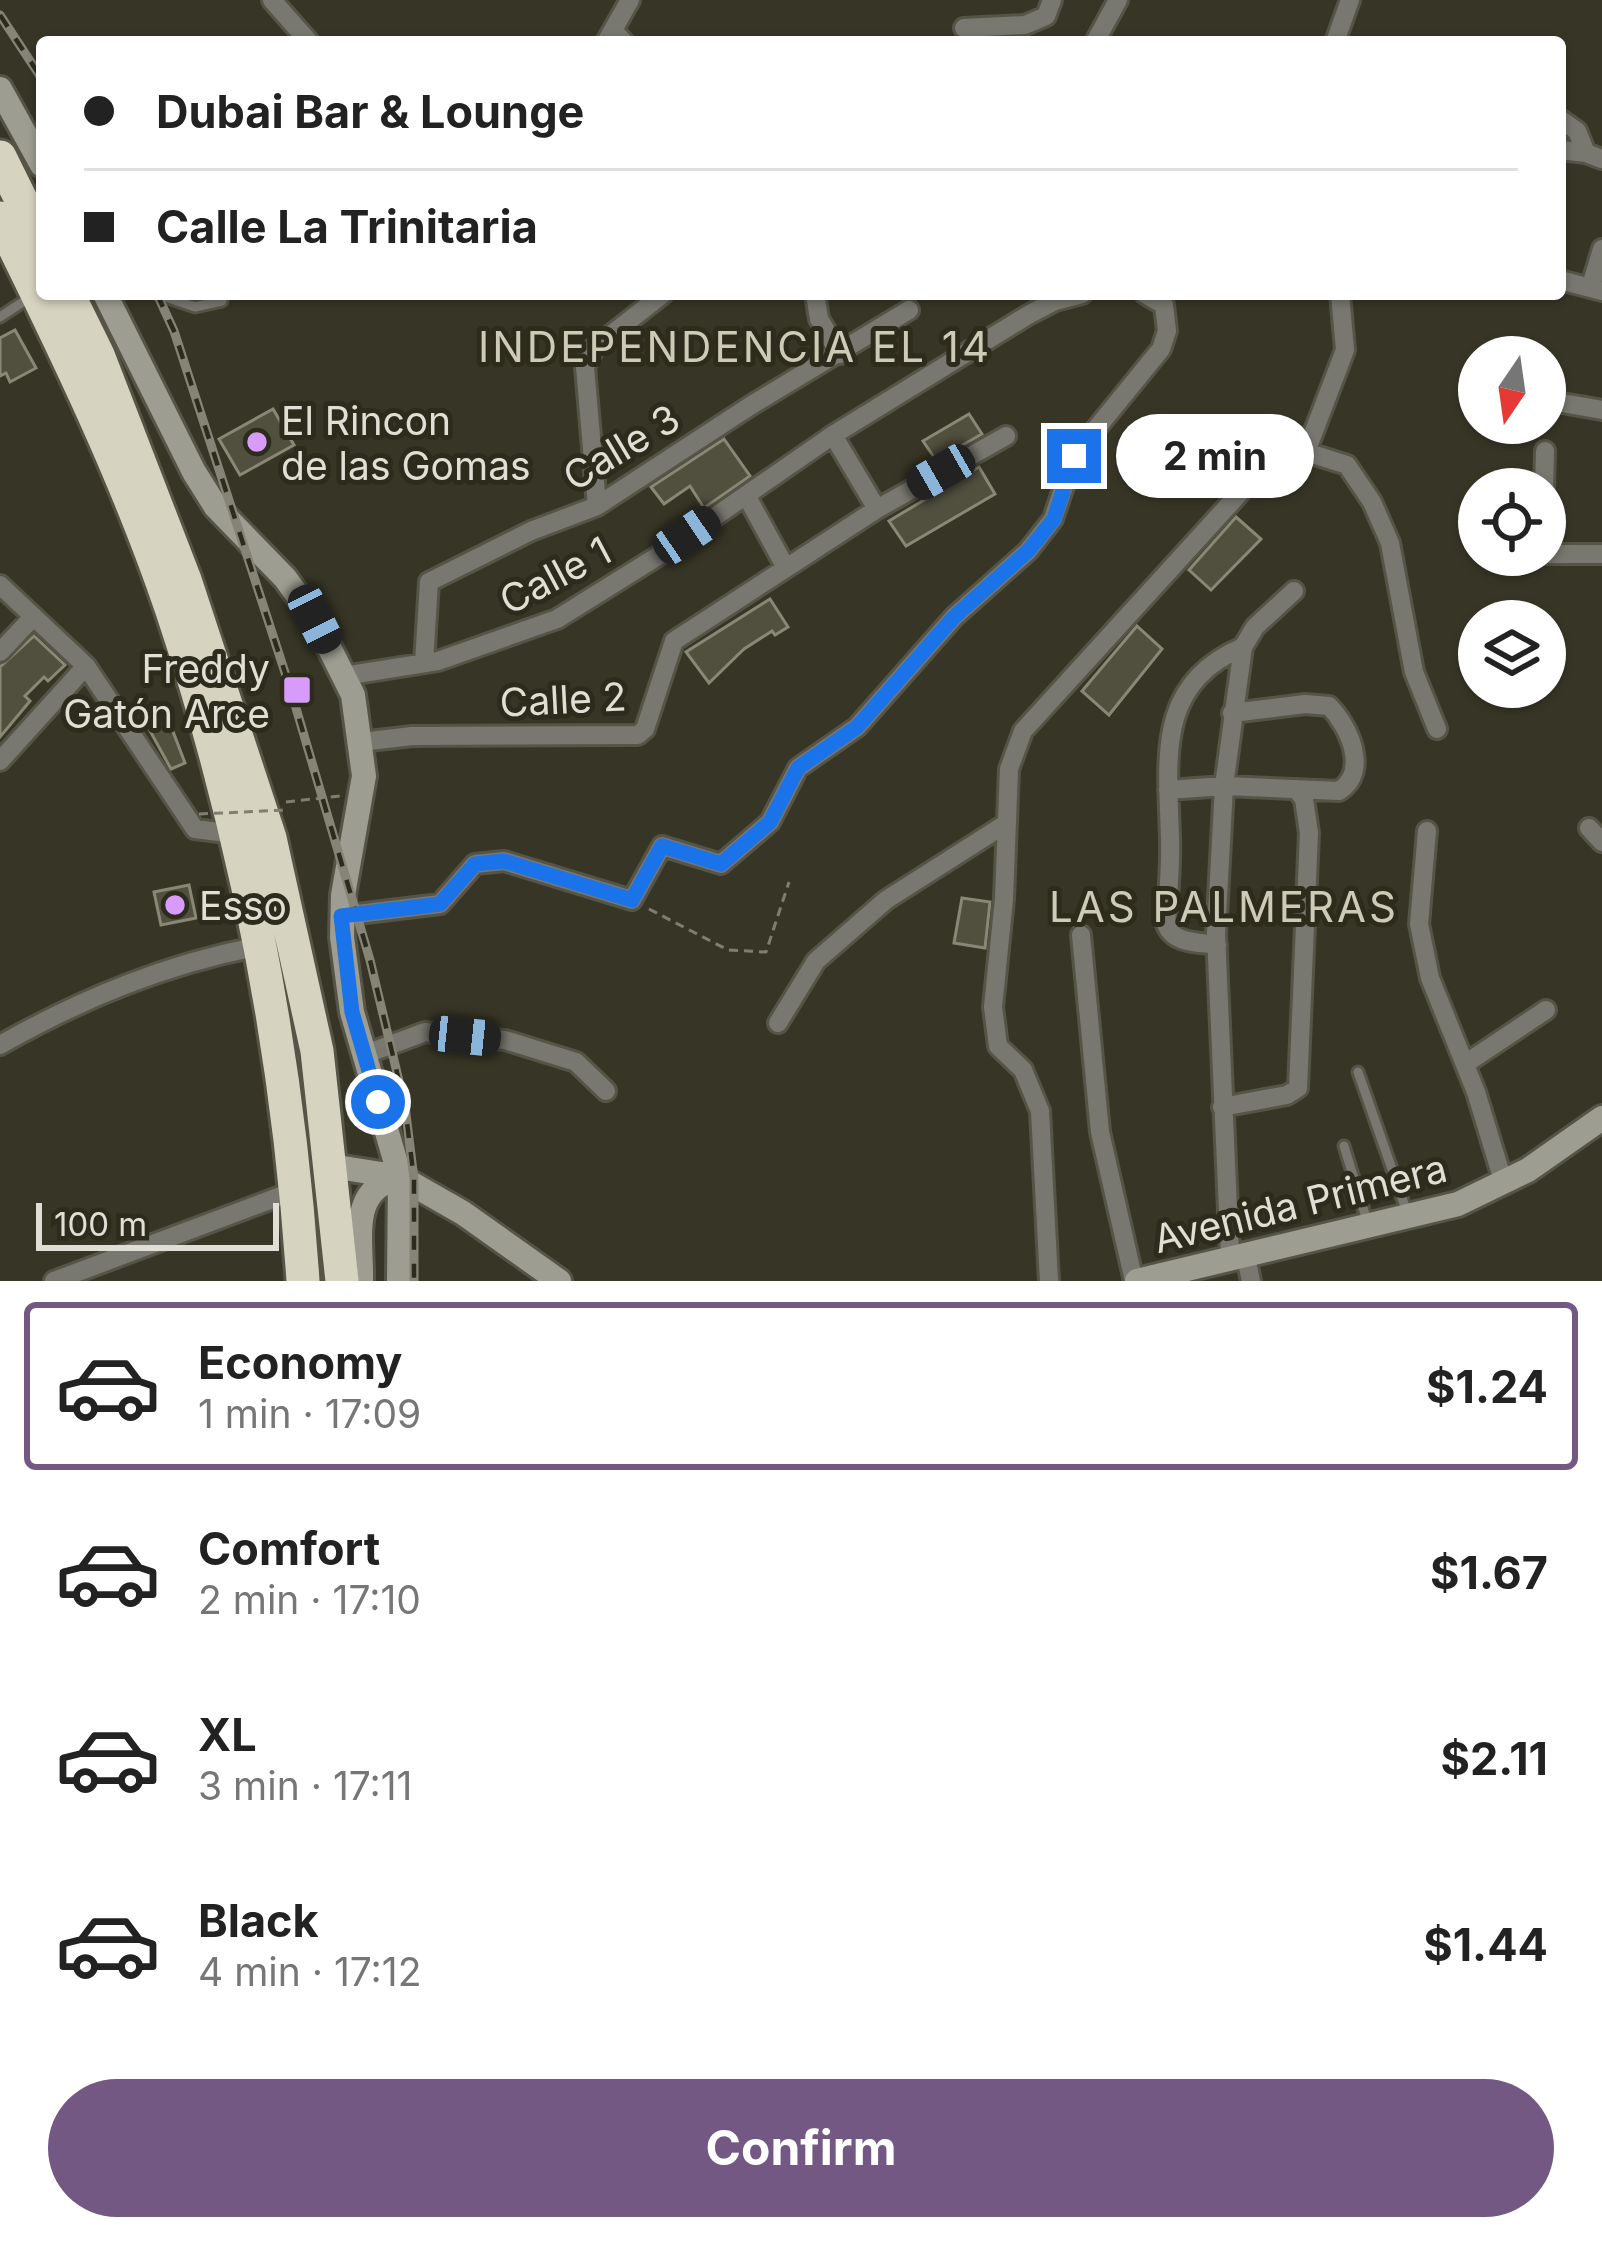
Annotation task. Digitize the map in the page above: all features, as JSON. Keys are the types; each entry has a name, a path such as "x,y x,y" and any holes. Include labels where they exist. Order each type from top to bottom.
{"highway":[{"path":"0,157 36,230"},
{"path":"0,218 36,271"},
{"path":"54,300 171,610 235,834 260,946 303,1281"},
{"path":"57,300 98,355 185,580 270,838 317,1052 342,1281"}],"street":[{"path":"272,0 304,36"},
{"path":"618,36 630,0"},
{"path":"964,28 1025,25 1046,16 1052,0"},
{"path":"1098,36 1118,0"},
{"path":"1337,36 1350,0"},
{"path":"0,89 36,154"},
{"path":"1566,123 1594,156"},
{"path":"1566,281 1596,288 1602,249"},
{"path":"108,300 194,472 216,507 305,605 353,695 361,742 362,794 341,916 352,1012 400,1177 399,1281"},
{"path":"597,506 584,367 594,348 655,300"},
{"path":"816,300 819,319 840,354"},
{"name":"Calle 1","path":"344,676 424,663 557,619 833,435 1059,300"},
{"path":"341,916 440,904 471,867 504,861 632,900 662,846 714,865 729,860 770,822 798,768 857,727 954,617 1028,551 1054,519 1074,456 1161,349 1167,331 1164,305 1155,300"},
{"path":"1306,452 1345,350 1341,300"},
{"name":"Calle 3","path":"424,663 429,582 531,531 597,506 909,310"},
{"path":"1566,404 1602,410"},
{"path":"833,435 877,509"},
{"name":"Calle 2","path":"361,742 412,736 638,735 646,729 674,641 877,509 1006,436"},
{"path":"1545,451 1545,468"},
{"path":"1048,1281 1040,1111 1023,1070 998,1046 993,1007 1004,899 1009,770 1023,731 1268,463 1306,452 1347,465 1372,502 1390,543 1414,672 1437,729"},
{"path":"746,495 786,568"},
{"path":"1566,554 1602,554"},
{"path":"0,585 86,666 195,829 235,834"},
{"path":"1251,1281 1238,1254 1222,1107 1216,945 1224,786 1243,647 1255,627 1294,591"},
{"path":"0,652 33,617"},
{"path":"1216,945 1179,939 1169,933 1166,924 1173,718 1191,683 1213,659 1243,647"},
{"path":"0,761 86,666"},
{"path":"1168,790 1224,786 1339,790 1348,785 1355,768 1350,737 1329,706 1232,713"},
{"path":"1222,1107 1287,1095 1298,1088 1310,832 1304,799 1296,789"},
{"path":"778,1023 816,961 886,900 1006,823"},
{"path":"1427,831 1419,924 1430,978 1465,1064 1504,1184"},
{"path":"1081,935 1100,1132 1135,1281"},
{"path":"0,1045 80,1001 140,977 195,958 260,946"},
{"path":"1465,1064 1546,1010"},
{"path":"366,1054 425,1032 505,1040 576,1062 606,1091"},
{"name":"Avenida Primera","path":"1135,1281 1458,1204 1504,1184 1602,1118"},
{"path":"332,1166 400,1177 463,1213 559,1281"},
{"path":"362,1281 364,1198 378,1182 400,1177"},
{"path":"54,1281 294,1191"}],"lane":[{"path":"0,317 38,300"},
{"path":"175,300 195,307 222,302"},
{"path":"1358,1072 1408,1217"},
{"path":"1344,1146 1369,1226"}],"path":[{"path":"285,800 362,794"},
{"path":"199,814 287,810"},
{"path":"632,900 728,950 766,952 789,882"}],"building":[{"path":"15,330 36,368 10,382 6,373 0,376 0,338"},
{"name":"El Rincon de las Gomas","path":"273,409 294,445 240,475 219,439"},
{"path":"969,414 982,434 936,460 923,441"},
{"path":"724,439 750,476 704,508 690,486 664,504 651,487"},
{"path":"979,467 995,494 906,546 889,521"},
{"path":"1236,517 1261,539 1211,590 1189,570"},
{"path":"770,599 788,627 744,649 709,683 686,652"},
{"path":"1137,626 1162,649 1109,715 1082,691"},
{"path":"34,636 65,665 25,696 30,701 0,737 0,667"},
{"path":"169,721 185,763 171,769 149,729"},
{"name":"Esso","path":"189,885 196,918 161,925 154,892"},
{"path":"962,898 990,902 985,948 954,943"}],"railway":[{"path":"0,15 36,70"},
{"path":"160,300 174,331 291,691 370,960 405,1106 414,1179 414,1281"}],"place":[{"name":"El Rincon de las Gomas","path":"257,442"},
{"name":"Freddy Gatón Arce","path":"297,690"},
{"name":"Esso","path":"175,905"}],"district":[{"name":"INDEPENDENCIA EL 14","path":"735,346"},
{"name":"LAS PALMERAS","path":"1224,906"}],"route":[{"path":"378,1102 352,1012 341,916 440,904 475,864 504,861 632,900 662,846 714,865 729,860 770,822 798,768 857,727 954,617 1028,551 1054,519 1074,456"}]}
